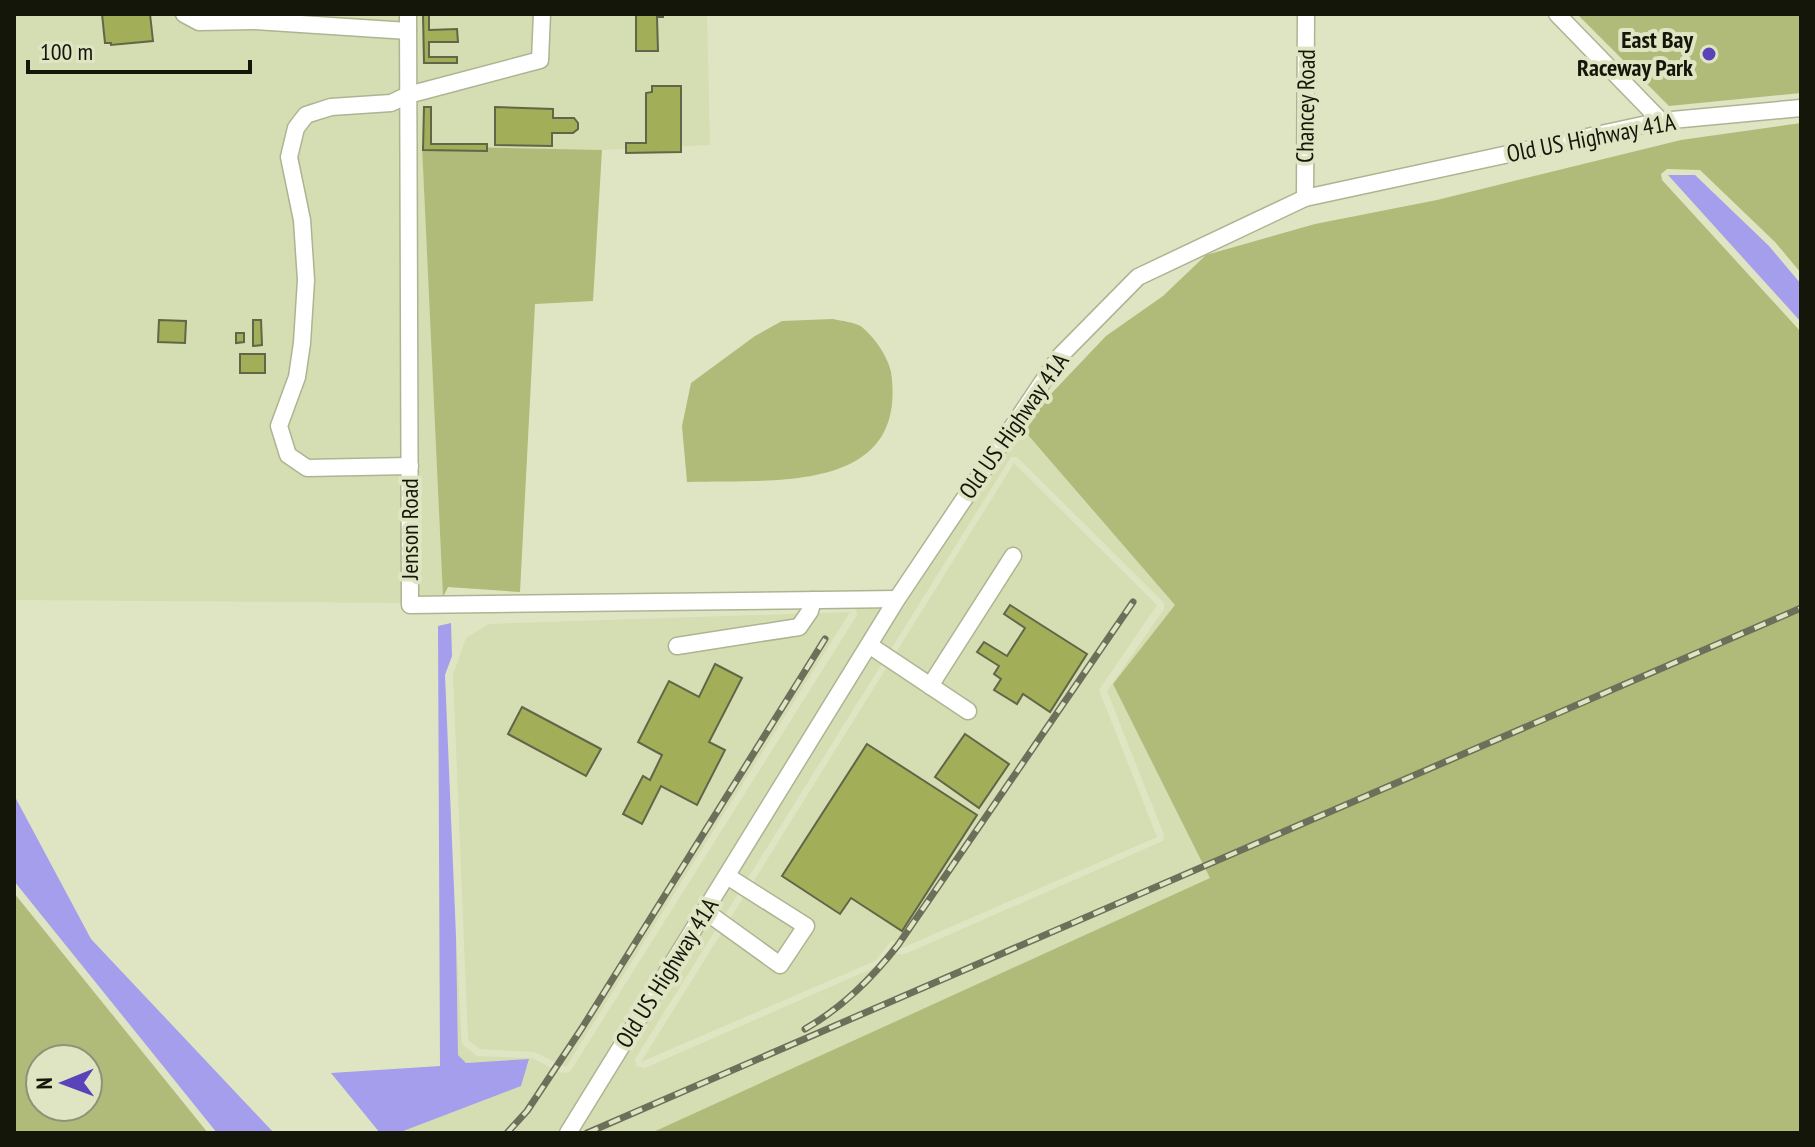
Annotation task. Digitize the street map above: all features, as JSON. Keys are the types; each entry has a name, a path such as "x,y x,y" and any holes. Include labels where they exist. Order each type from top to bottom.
{"street":[{"path":"184,14 199,22 408,22"},
{"path":"410,466 307,468 288,455 279,426 297,377 306,280 302,220 289,157 296,128 306,115 331,107 391,103 408,95 540,60 542,14"},
{"name":"Chancey Road","path":"1305,198 1306,14"},
{"path":"1557,14 1661,121"},
{"name":"Jenson Road","path":"408,22 410,605 897,599"},
{"name":"Old US Highway 41A","path":"568,1133 897,599 1060,356 1138,277 1305,198 1661,121 1801,108"},
{"path":"930,686 1013,556"},
{"path":"677,646 799,627 810,611 813,600"},
{"path":"869,645 968,711"},
{"path":"705,911 780,965 806,926 727,876"}],"shaded area":[{"path":"14,14 399,14 402,603 14,600"},
{"path":"416,14 707,14 710,145 602,150 422,146 443,597 419,597"},
{"name":"East Bay Raceway Park","path":"1577,14 1801,14 1801,93 1669,106"},
{"path":"1801,123 1801,273 1775,242 1700,170 1667,169 1661,174 1662,180 1801,332 1801,1133 651,1133 1210,878 1113,684 1175,605 1022,428 1106,336 1163,296 1206,255 1315,224 1437,200 1681,140"},
{"path":"422,146 602,150 593,301 535,304 520,592 448,587 443,597"},
{"path":"1668,175 1695,175 1769,246 1801,284 1801,322"},
{"path":"833,319 862,327 880,348 889,366 891,412 878,441 856,461 826,472 792,479 687,482 682,426 691,383 755,336 782,321"},
{"path":"1022,428 1176,605 1113,684 1211,878 651,1133 578,1133 902,607 906,606 906,601","holes":["1011,457 1017,457 1164,603 1164,609 1107,691 1164,835 1163,841 905,954 893,950 878,966 645,1068 636,1066 635,1059"]},
{"path":"1014,463 1157,605 1099,690 1157,837 902,948 892,940 875,961 641,1062"},
{"path":"856,607 882,607 558,1133 398,1133 521,1086 529,1060 466,1063 458,1055 456,936 462,1044 477,1056 532,1058 562,1073 570,1072 857,615"},
{"path":"850,612 566,1067 534,1052 480,1049 468,1040 453,675 466,638 489,624"},
{"path":"451,623 452,656 445,675 458,1055 466,1063 529,1059 521,1086 398,1133 380,1133 331,1073 440,1066 438,626"},
{"path":"14,795 91,939 274,1133 217,1133 14,881"},
{"path":"14,893 208,1133 14,1133"}],"building":[{"path":"102,14 150,14 153,41 105,43"},
{"path":"423,14 457,14 429,15 429,30 457,29 458,42 429,42 429,57 457,57 457,63 424,63"},
{"path":"636,14 663,14 663,17 657,17 658,51 636,51"},
{"path":"652,86 681,86 681,152 626,153 626,143 646,143 646,93 652,92"},
{"path":"424,107 431,107 431,144 487,144 487,151 423,150"},
{"path":"495,107 553,109 553,118 574,118 578,129 573,133 552,133 552,146 495,145"},
{"path":"159,320 186,321 185,343 158,342"},
{"path":"253,320 261,320 262,345 253,346"},
{"path":"236,333 244,333 244,342 236,343"},
{"path":"240,354 265,354 265,373 240,373"},
{"path":"1010,605 1087,654 1050,712 1023,694 1017,704 994,690 1001,679 994,674 999,666 977,652 984,642 1007,656 1025,628 1004,614"},
{"path":"715,664 742,678 709,742 725,750 697,805 661,786 642,824 623,814 643,776 650,780 662,755 638,742 669,681 699,697"},
{"path":"522,707 601,749 586,776 508,734"},
{"path":"965,734 1009,764 979,808 935,777"},
{"path":"867,744 977,815 902,931 851,898 840,914 782,876"}],"railway":[{"path":"805,1029 856,992 898,945 1133,602"},
{"path":"587,1133 1801,608"},
{"path":"507,1133 527,1111 582,1028 825,639"}],"place":[{"name":"East Bay Raceway Park","path":"1709,54"}]}
